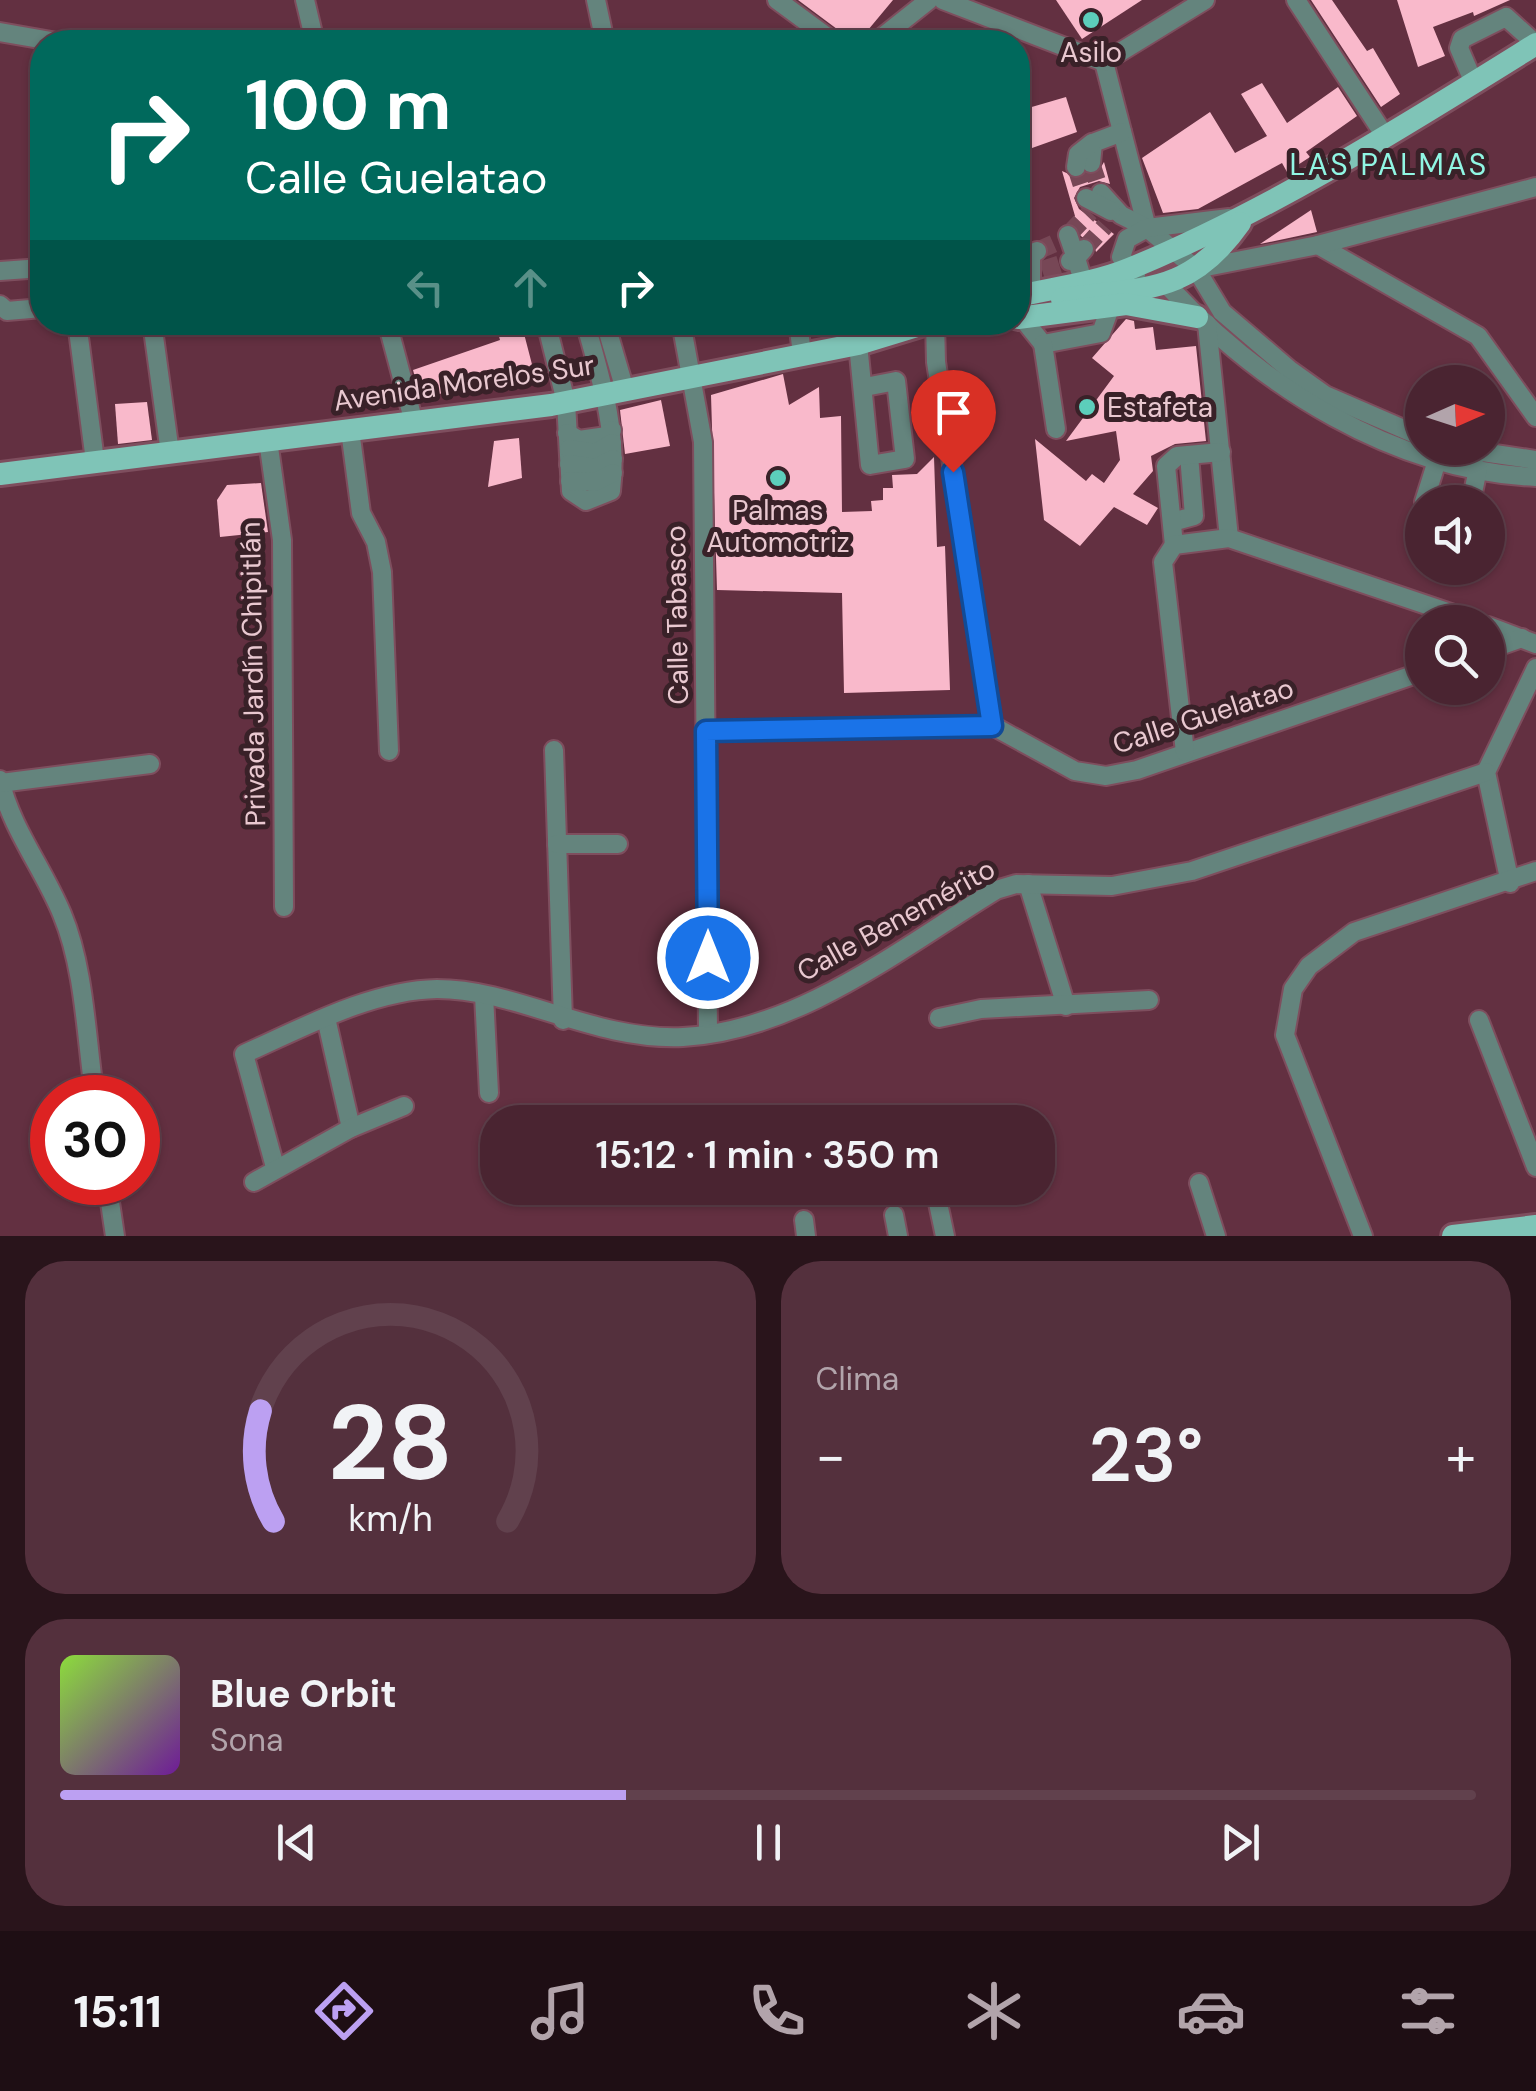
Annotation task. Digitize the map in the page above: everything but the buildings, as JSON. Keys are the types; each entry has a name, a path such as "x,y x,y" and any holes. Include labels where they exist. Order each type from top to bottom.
{"main road":[{"path":"1030,294 1078,262 1128,270 1245,216 1536,44"},
{"path":"1030,297 1161,287 1196,269 1245,216"},
{"path":"1030,297 1140,306 1202,320"},
{"name":"Avenida Morelos Sur","path":"0,474 566,402 888,335"},
{"path":"1452,1236 1536,1226"}],"street":[{"path":"306,0 313,30"},
{"path":"596,0 602,30"},
{"path":"777,0 818,30"},
{"path":"891,30 929,0"},
{"path":"943,0 1021,30"},
{"path":"1104,62 1205,0"},
{"path":"1296,0 1385,136"},
{"path":"1474,82 1458,48 1462,39 1506,17 1536,44"},
{"path":"0,32 30,37"},
{"path":"1030,34 1104,62"},
{"path":"1104,62 1147,228"},
{"path":"1083,165 1078,154 1092,143 1122,132"},
{"path":"1196,269 1318,245 1536,187"},
{"path":"1093,202 1147,228 1196,269 1222,312 1325,396 1405,430"},
{"path":"1105,226 1121,215"},
{"path":"1245,216 1147,228 1123,247 1122,257 1128,270 1161,287 1280,385 1360,430 1405,444"},
{"path":"1066,237 1078,262"},
{"path":"1318,245 1478,336 1536,417"},
{"path":"1030,263 1036,251"},
{"path":"0,271 28,269"},
{"path":"0,306 7,311 30,309"},
{"path":"1043,344 1101,332 1111,306"},
{"path":"1030,308 1043,344 1056,429"},
{"path":"1202,320 1229,538"},
{"path":"79,335 94,461"},
{"path":"154,335 170,452"},
{"path":"390,335 413,420"},
{"path":"549,335 566,402 576,497 586,501 601,499 611,491 616,392 607,335"},
{"path":"590,335 616,392"},
{"name":"Calle Tabasco","path":"684,335 703,442 708,1034"},
{"path":"800,335 802,354"},
{"path":"933,335 992,726"},
{"path":"858,344 866,387 870,465 905,458 896,381 866,387"},
{"path":"350,430 361,513 376,542 382,572 388,751"},
{"name":"Privada Jardín Chipitlán","path":"268,440 282,540 284,907"},
{"path":"569,457 613,451"},
{"path":"1185,752 1163,562 1174,545 1172,522 1194,516 1189,455 1220,452"},
{"path":"1505,455 1536,460"},
{"path":"1467,465 1536,478"},
{"path":"1475,485 1478,469"},
{"path":"1174,545 1229,538 1427,605"},
{"path":"1505,632 1529,641"},
{"path":"1510,883 1486,772 1536,668"},
{"name":"Calle Guelatao","path":"706,731 992,726 1075,771 1106,776 1137,770 1405,678"},
{"path":"554,750 563,1020"},
{"path":"92,1075 74,954 62,914 4,808 0,781 150,764"},
{"name":"Calle Benemérito","path":"275,1167 244,1054 326,1018 409,992 440,989 484,995 563,1020 637,1036 708,1034 758,1024 824,994 996,890 1028,884 1112,886 1192,870 1486,772"},
{"path":"558,844 618,844"},
{"path":"1363,1236 1285,1034 1294,989 1309,966 1354,932 1510,883 1536,871"},
{"path":"1028,884 1066,1006"},
{"path":"484,995 489,1093"},
{"path":"939,1018 982,1008 1149,1000"},
{"path":"326,1018 350,1128"},
{"path":"1479,1020 1536,1167"},
{"path":"254,1182 350,1128 404,1106"},
{"path":"1199,1184 1216,1236"},
{"path":"110,1205 115,1236"},
{"path":"938,1205 945,1236"},
{"path":"894,1215 898,1236"}],"tunnel":[{"path":"1091,163 1101,193"},
{"path":"1076,167 1086,198"},
{"path":"1068,235 1090,212"},
{"path":"1084,249 1105,226"},
{"path":"1037,251 1064,239"},
{"path":"1042,270 1070,261"}],"place":[{"name":"Asilo","path":"1091,20"},
{"name":"Estafeta","path":"1087,407"},
{"name":"Palmas Automotriz","path":"778,478"}],"district":[{"name":"LAS PALMAS","path":"1389,164"}],"route":[{"path":"708,958 706,731 992,726 953,472"}]}
